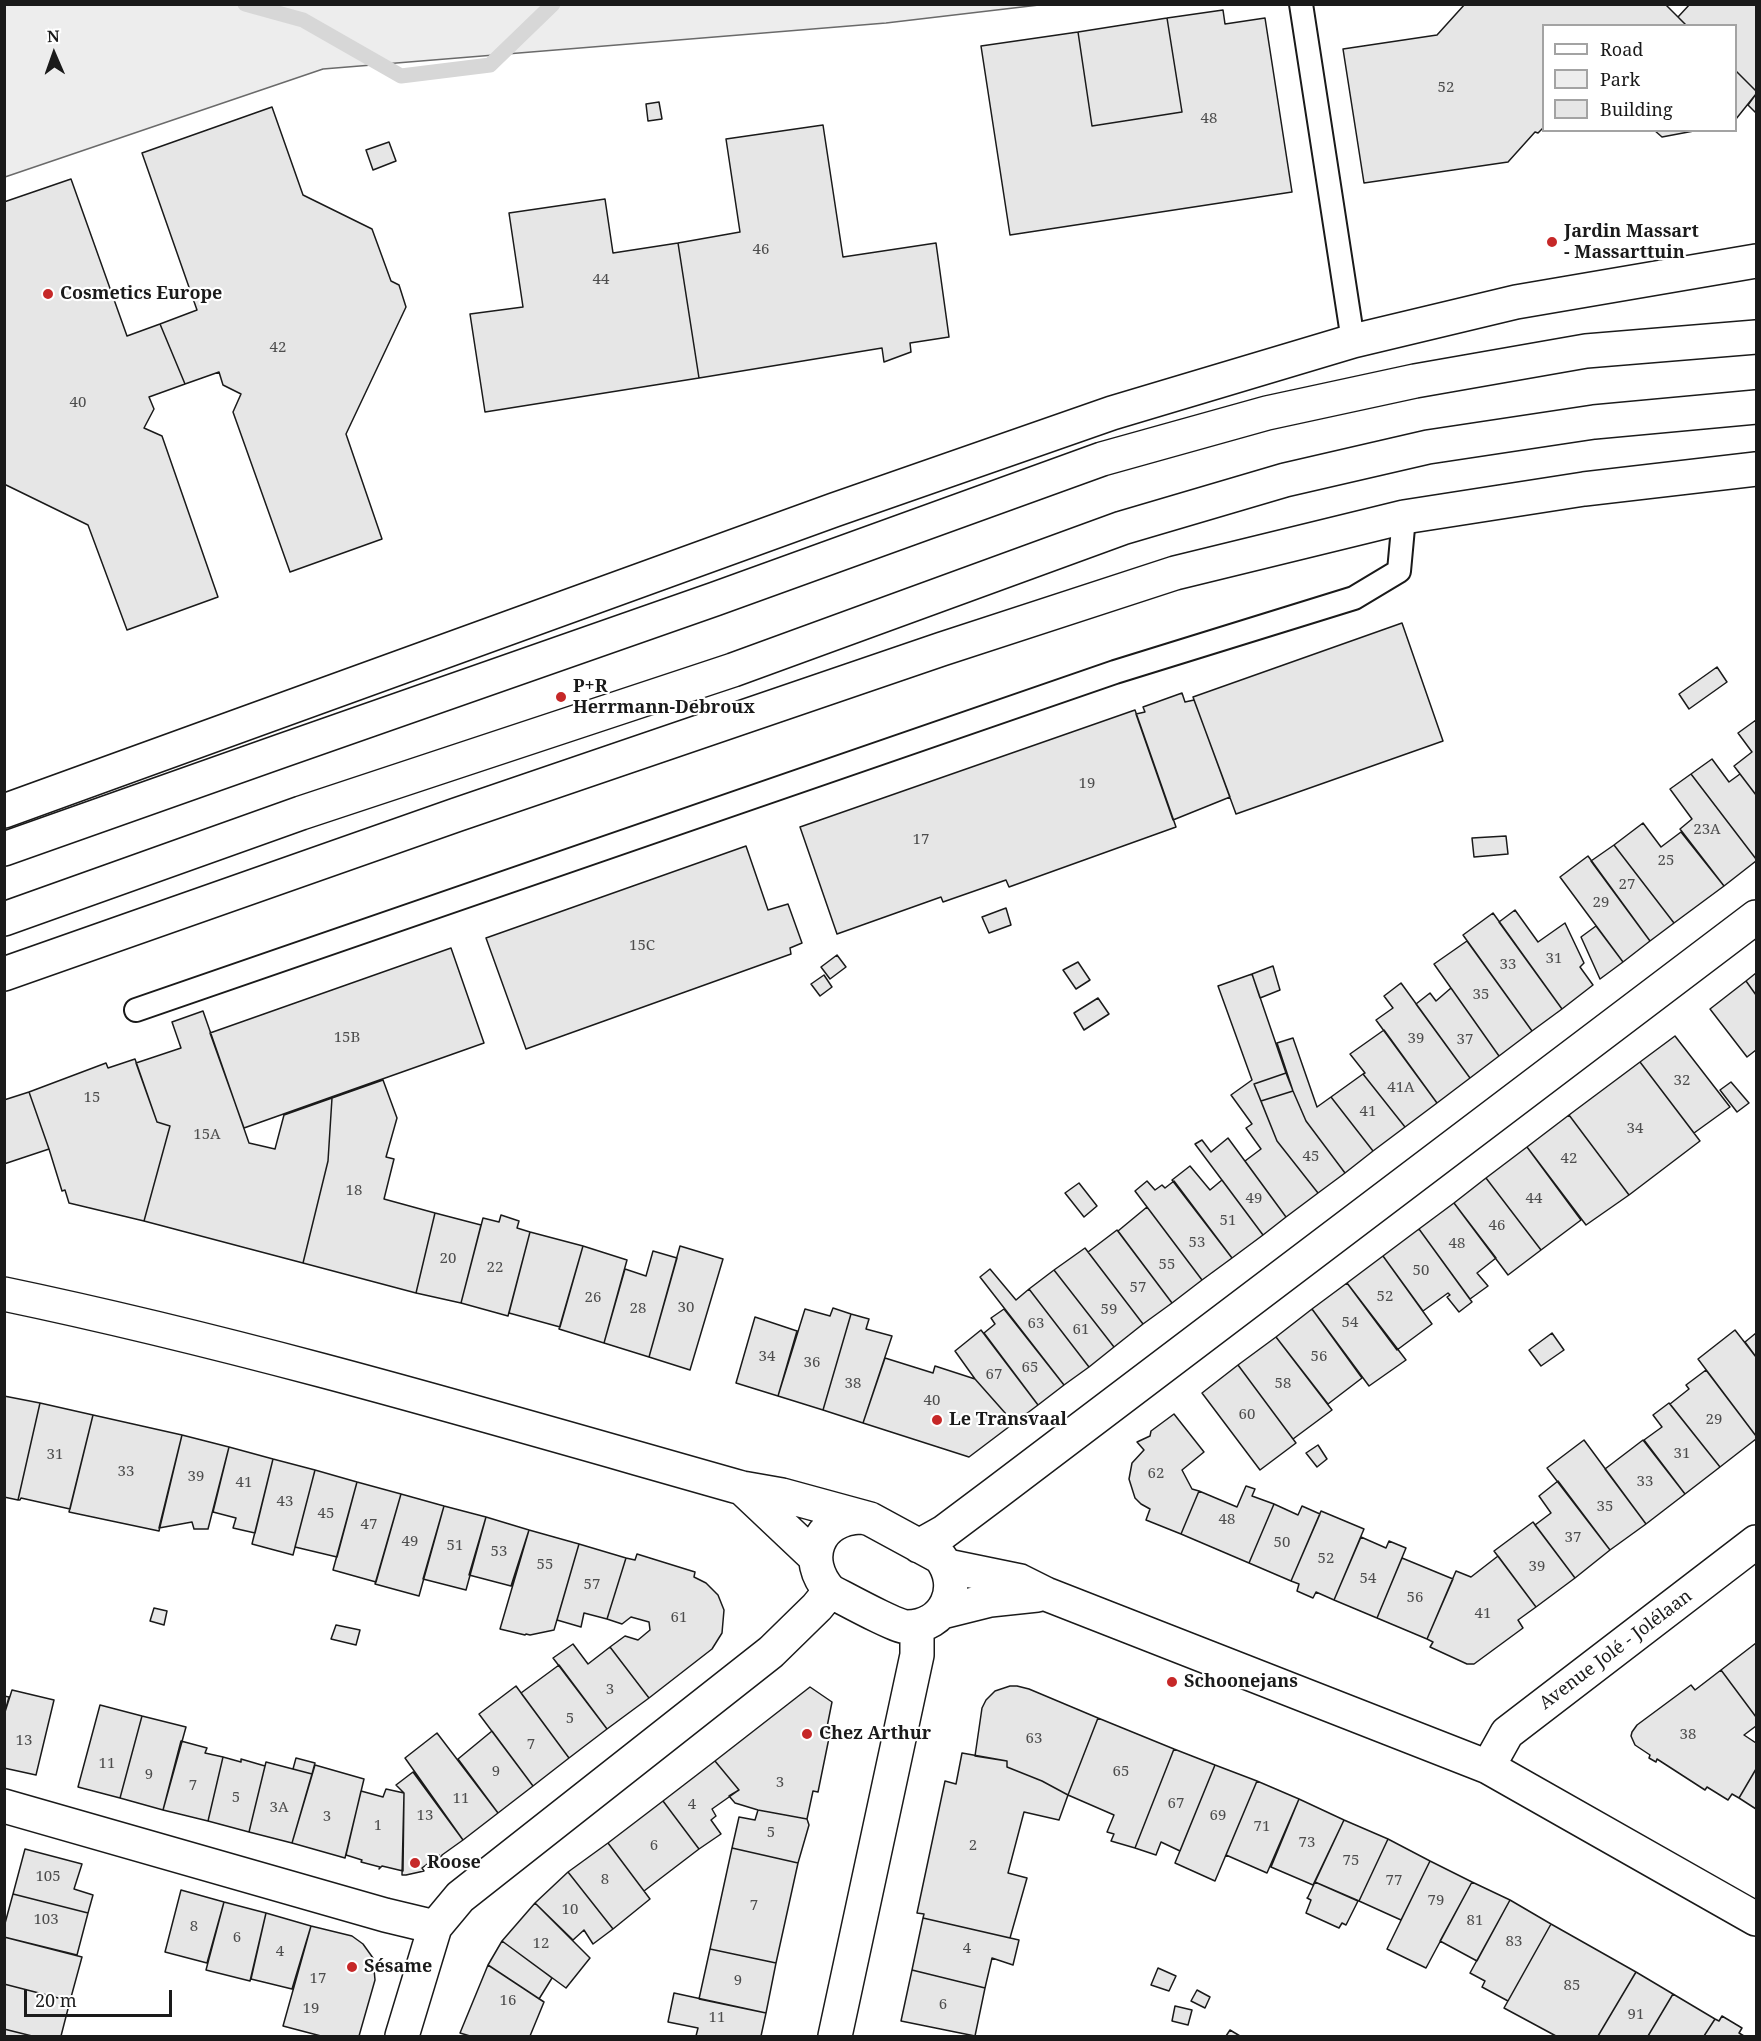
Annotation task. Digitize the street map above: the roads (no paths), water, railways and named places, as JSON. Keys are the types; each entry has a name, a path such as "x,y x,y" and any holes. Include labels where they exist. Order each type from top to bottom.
{"main road":[{"path":"4,811 834,510 1112,413 1353,341 1516,302 1756,261"},
{"path":"4,849 715,599 1102,459 1267,412 1415,381 1586,351 1756,337"},
{"path":"4,919 301,813 733,670 1122,528 1285,480 1428,447 1594,422 1756,407"},
{"path":"4,974 456,814 953,645 1175,573 1404,517 1584,489 1756,469"},
{"path":"919,1546 944,1532 996,1493 1756,917"},
{"path":"4,1294 102,1314 402,1391 742,1488 782,1495 870,1519 940,1557 947,1566 951,1585 950,1594 930,1619 917,1655 835,2037"},
{"path":"742,1488 815,1557"},
{"path":"860,1517 842,1520 820,1538 815,1557 819,1576 830,1591 904,1628 990,1600 1046,1594"},
{"name":"Avenue Jolé - Jolélaan","path":"1488,1767 1507,1733 1756,1542"},
{"path":"947,1566 1020,1581 1046,1594 1488,1767 1756,1919"},
{"path":"402,2037 435,1927 460,1897 771,1652 830,1591"},
{"path":"4,1806 435,1927"}],"lane":[{"path":"1301,4 1353,341"},
{"path":"136,1010 1116,672 1354,598 1399,571 1404,517"}],"waterway":[{"path":"245,4 303,20 401,76 490,65 553,4"}],"place":[{"name":"Jardin Massart - Massarttuin","path":"1552,242"},
{"name":"Cosmetics Europe","path":"48,294"},
{"name":"P+R Herrmann-Debroux","path":"561,697"},
{"name":"Le Transvaal","path":"937,1420"},
{"name":"Schoonejans","path":"1172,1682"},
{"name":"Chez Arthur","path":"807,1734"},
{"name":"Roose","path":"415,1863"},
{"name":"Sésame","path":"352,1967"}]}
